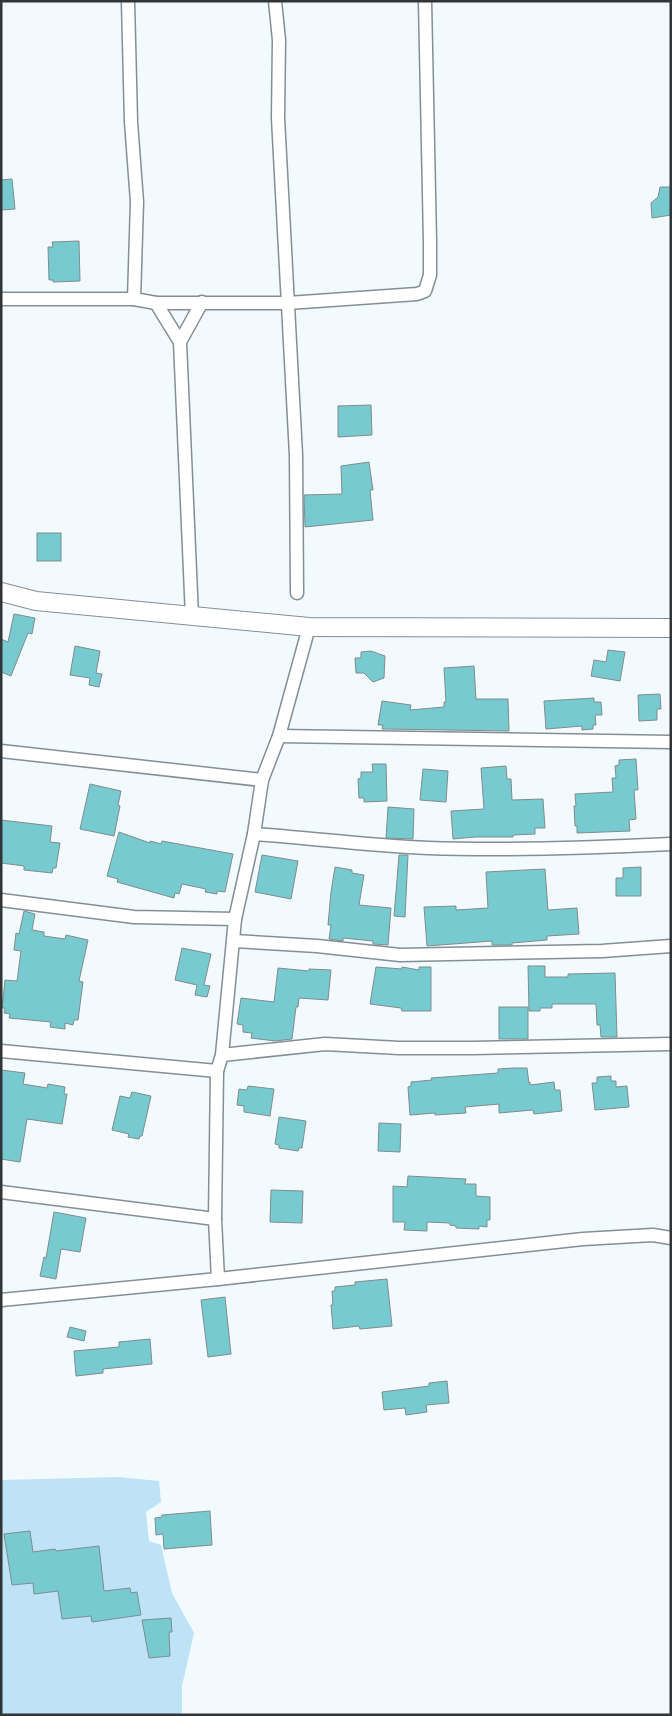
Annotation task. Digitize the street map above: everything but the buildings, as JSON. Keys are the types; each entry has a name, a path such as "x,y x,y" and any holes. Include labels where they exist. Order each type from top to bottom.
{"street":[{"path":"128,1 131,122 138,202 134,299"},
{"path":"275,1 279,40 278,118 296,455 297,593"},
{"path":"1,299 134,299 156,302 288,303 418,294 425,291 430,275 425,1"},
{"path":"156,302 180,342 192,617"},
{"path":"180,342 202,302"},
{"path":"1,592 36,601 309,627 671,628"},
{"path":"218,1279 215,1219 217,1071 222,1055 235,919 254,834 262,780 279,736 309,627"},
{"path":"279,736 671,742"},
{"path":"1,751 262,780"},
{"path":"254,834 426,848 501,850 579,849 671,844"},
{"path":"1,900 134,917 235,919"},
{"path":"234,941 317,946 400,955 602,951 671,946"},
{"path":"222,1055 325,1044 399,1048 671,1044"},
{"path":"1,1051 217,1071"},
{"path":"1,1192 215,1219"},
{"path":"653,1235 671,1228"},
{"path":"1,1300 218,1279 583,1239 653,1235 671,1238"}],"shaded area":[{"path":"118,1477 159,1481 161,1502 146,1512 149,1541 161,1545 172,1593 194,1633 182,1686 182,1715 1,1715 1,1480"}]}
